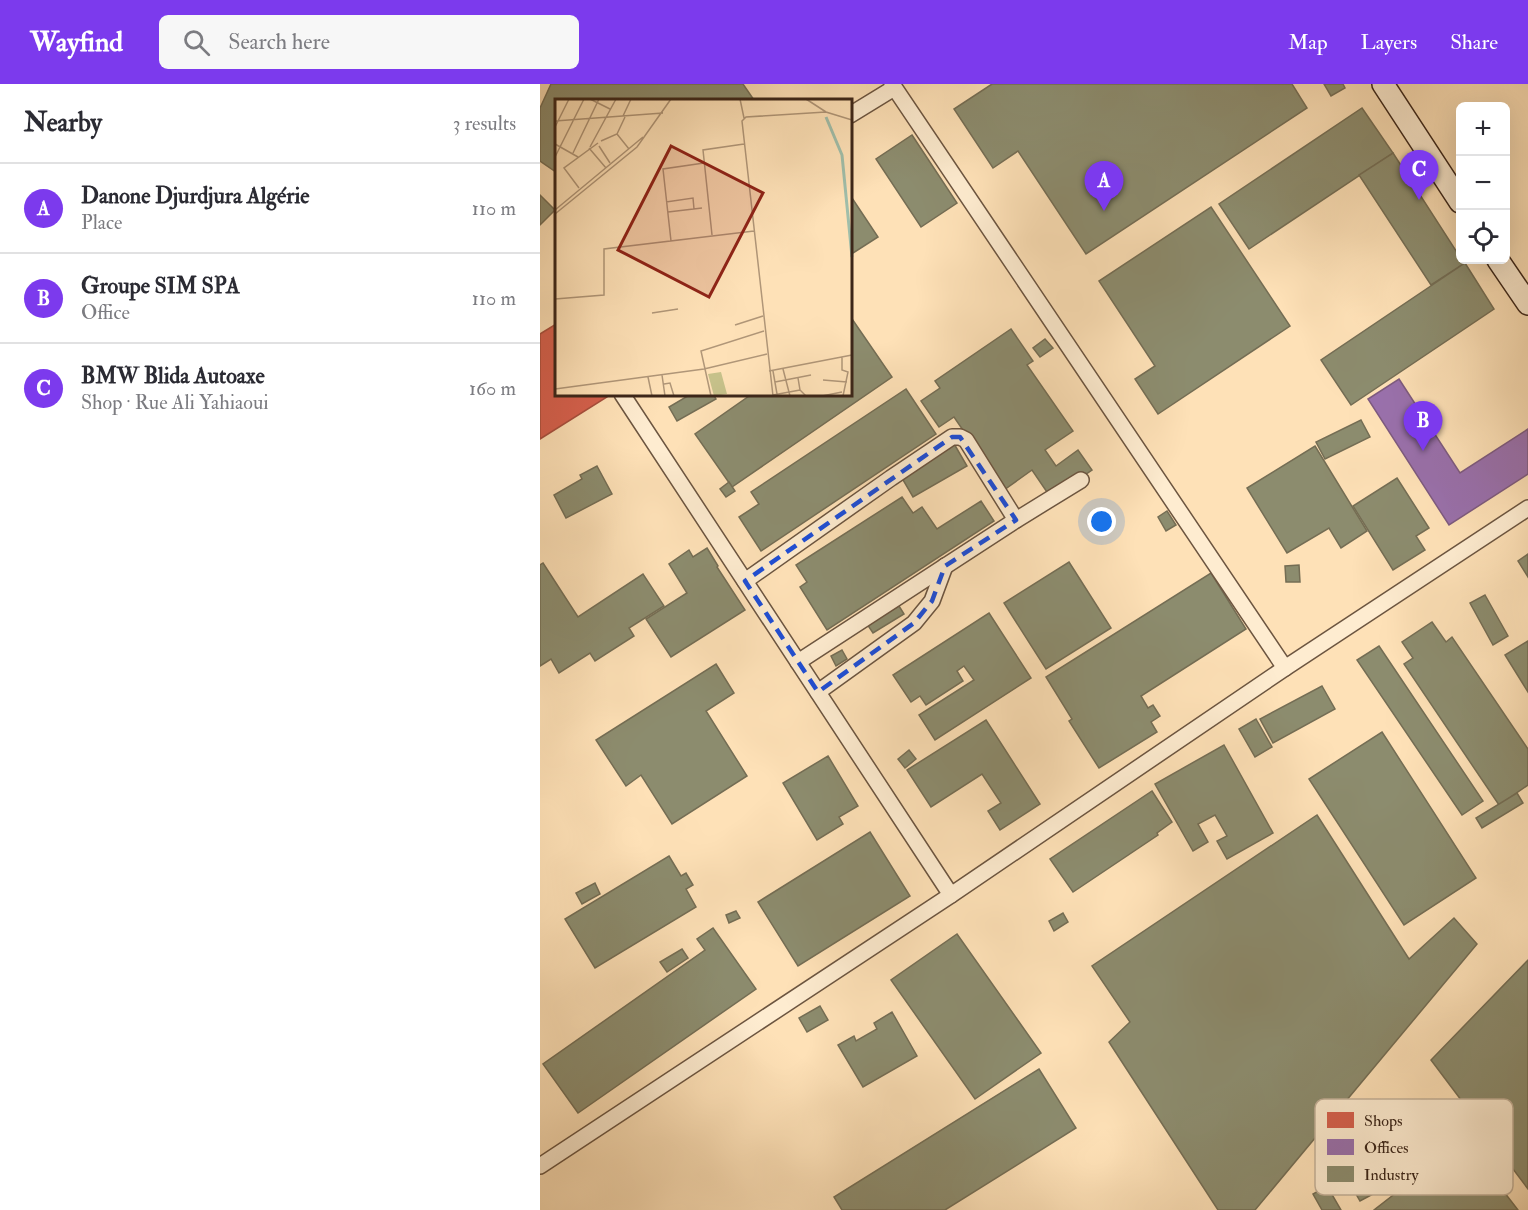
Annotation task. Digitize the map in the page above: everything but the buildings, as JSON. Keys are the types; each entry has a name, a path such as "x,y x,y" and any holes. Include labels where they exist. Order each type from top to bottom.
{"main road":[{"path":"1383,84 1456,194"},
{"path":"1501,264 1528,304"}],"street":[{"path":"852,114 893,86 1285,668"},
{"path":"623,396 951,895"},
{"path":"745,581 952,437 966,440 1016,520"},
{"path":"798,662 1081,480"},
{"path":"540,1166 951,895 1285,668 1528,508"},
{"path":"818,692 914,623 932,601 945,566"}],"highlighted area":[{"path":"952,437 960,437 1016,520 945,566 932,601 914,623 818,692 745,581"}],"place":[{"name":"BMW Blida Autoaxe","path":"1419,200"},
{"name":"Danone Djurdjura Algérie","path":"1104,211"},
{"name":"Groupe SIM SPA","path":"1423,451"}]}
